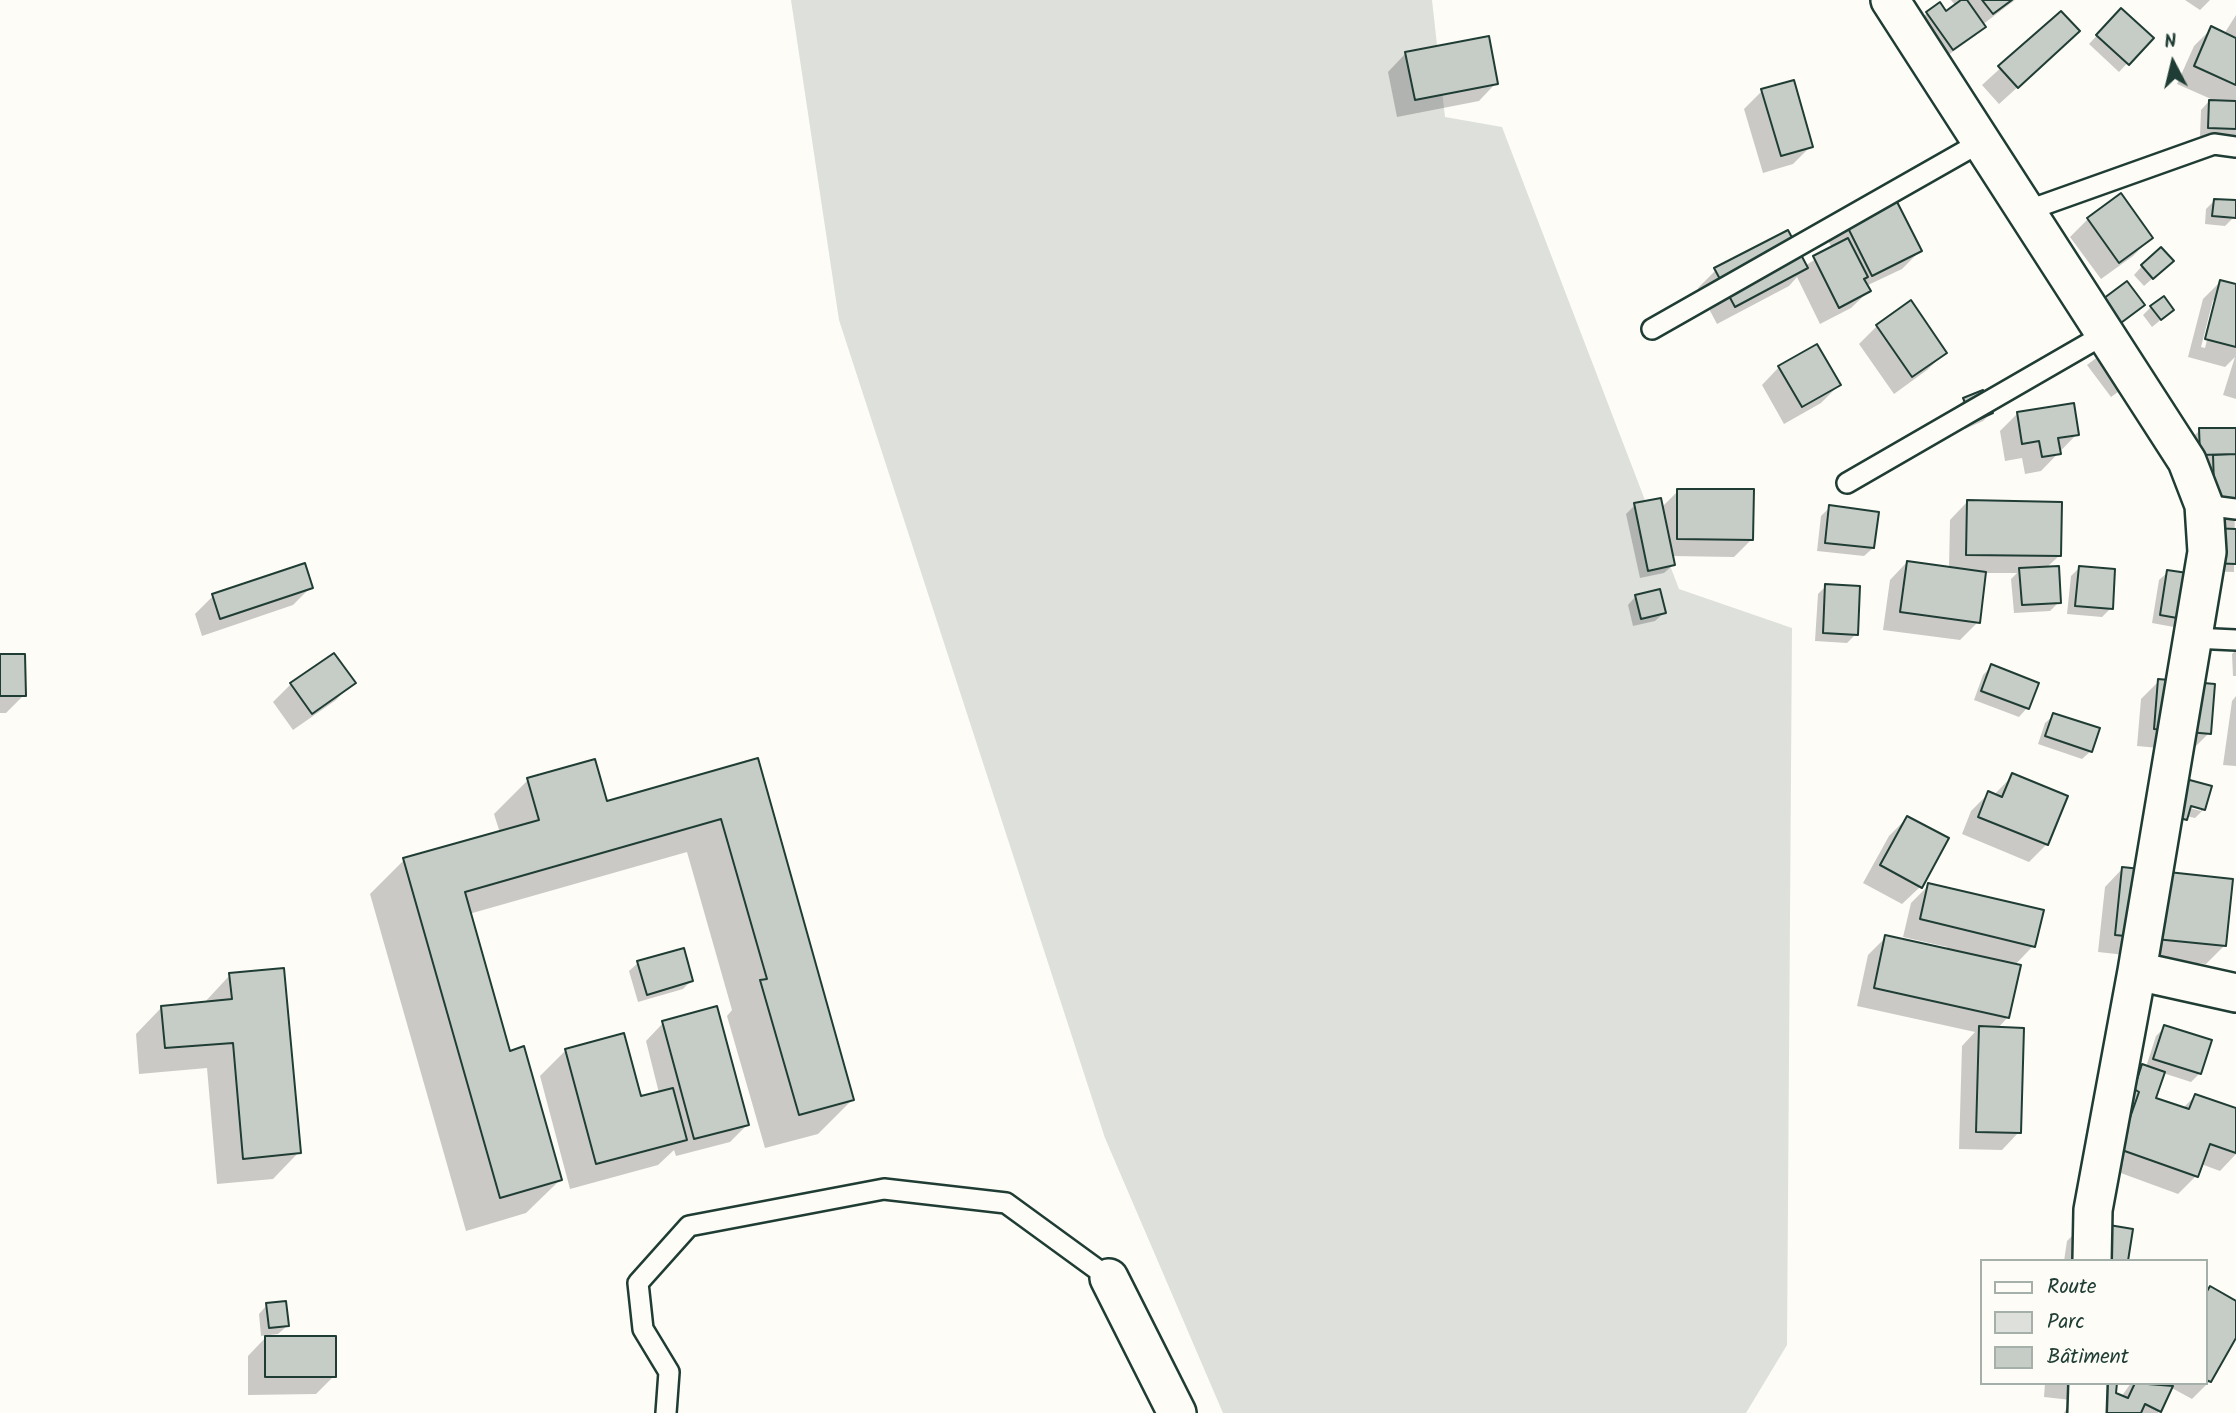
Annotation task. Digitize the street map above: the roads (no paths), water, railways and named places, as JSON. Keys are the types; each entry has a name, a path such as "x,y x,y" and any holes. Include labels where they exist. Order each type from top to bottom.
{"street":[{"path":"1889,0 2187,461 2220,507 2207,552 2137,971 2093,1210 2092,1259"},
{"path":"2137,971 2236,993"},
{"path":"1109,1278 1177,1413"},
{"path":"2087,1413 2088,1385"}],"lane":[{"path":"1653,329 1981,142"},
{"path":"2026,211 2214,144 2236,147"},
{"path":"1847,483 2105,334"},
{"path":"2193,638 2236,640"},
{"path":"666,1413 669,1372 643,1329 638,1283 689,1226 884,1189 992,1201 1006,1203 1109,1278"}]}
